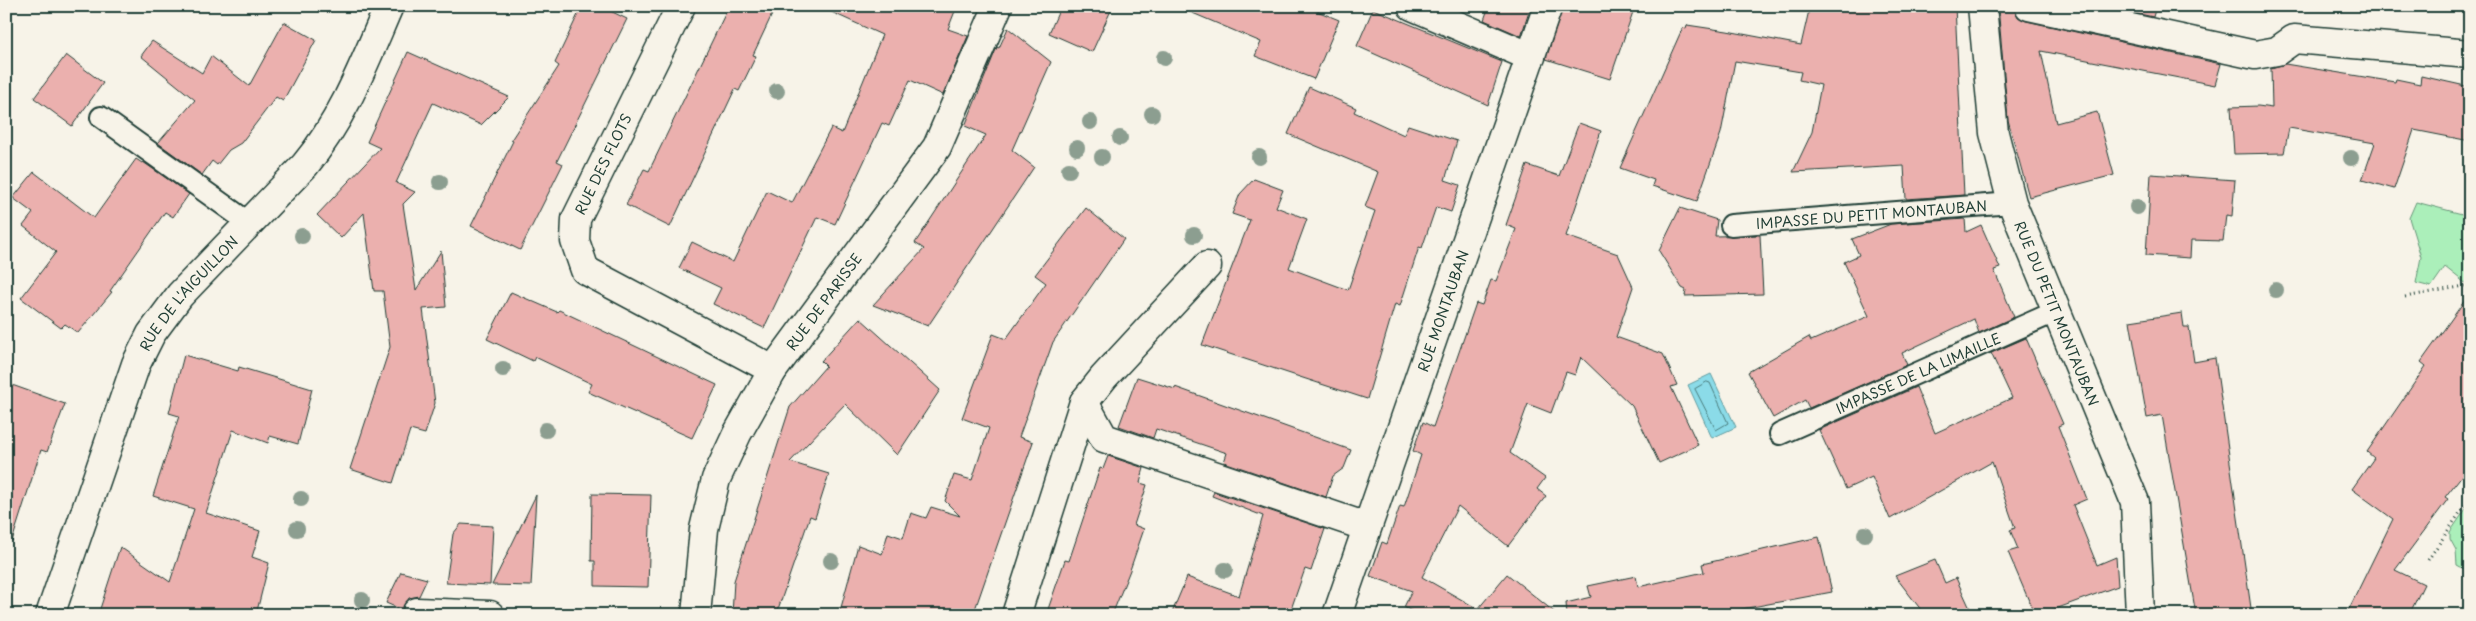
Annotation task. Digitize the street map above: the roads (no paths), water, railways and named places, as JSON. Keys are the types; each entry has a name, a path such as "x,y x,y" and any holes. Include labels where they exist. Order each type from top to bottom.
{"street":[{"name":"RUE DE L'AIGUILLON","path":"50,615 136,364 150,334 180,295 305,165 330,131 355,85 389,6"},
{"name":"RUE DES FLOTS","path":"681,6 576,219 575,241 585,270 773,370"},
{"name":"RUE DE PARISSE","path":"696,615 704,529 716,479 736,434 773,370 937,147 998,6"},
{"path":"1412,6 1531,57"},
{"name":"RUE MONTAUBAN","path":"1337,615 1548,6"},
{"name":"RUE DU PETIT MONTAUBAN","path":"1982,6 1994,132 2012,203 2135,502 2140,615"},
{"path":"2029,6 2255,55 2277,51 2294,39 2470,54"},
{"path":"1016,615 1084,402 1104,377 1206,266"},
{"path":"1084,402 1104,438 1367,527"},
{"path":"416,612 490,615"}],"lane":[{"path":"101,117 250,223"},
{"name":"IMPASSE DU PETIT MONTAUBAN","path":"1731,225 2012,203"},
{"name":"IMPASSE DE LA LIMAILLE","path":"1780,434 2058,311"}],"water":[{"path":"1711,374 1736,427 1712,438 1688,385"}]}
